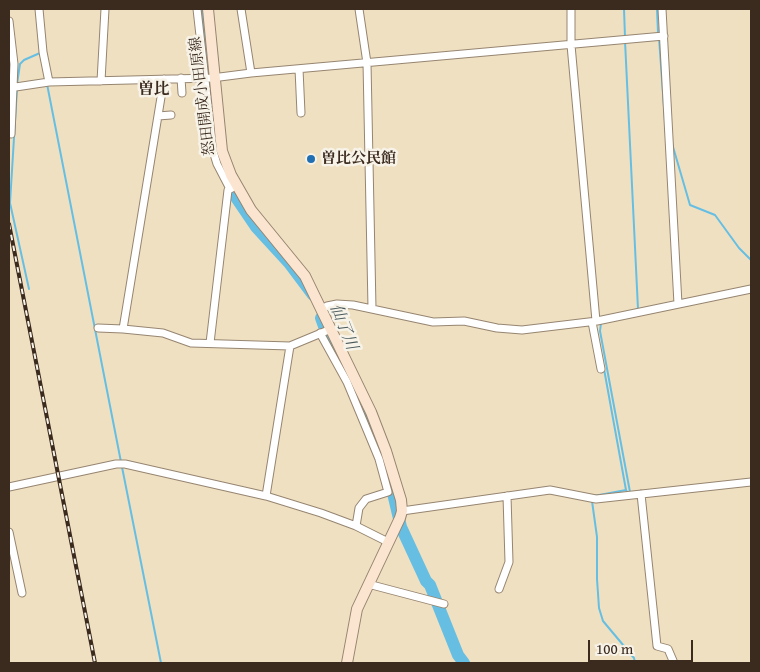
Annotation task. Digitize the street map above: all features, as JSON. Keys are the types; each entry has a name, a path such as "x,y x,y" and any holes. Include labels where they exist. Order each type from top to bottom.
{"main road":[{"name":"怒田開成小田原線","path":"208,9 210,78 222,150 231,175 233,188 305,276 371,412 386,452 401,500 402,511"},
{"path":"347,663 357,609 396,528 402,511"}],"street":[{"path":"40,9 43,52 49,82"},
{"path":"101,81 105,9"},
{"path":"197,9 210,78"},
{"path":"241,9 251,73"},
{"path":"359,9 368,63 372,308"},
{"path":"571,9 570,45 601,369"},
{"path":"662,9 678,304"},
{"path":"9,21 14,64 10,88 11,134"},
{"path":"10,88 49,82 210,78 299,68 664,36"},
{"path":"299,68 301,113"},
{"path":"181,78 182,94"},
{"path":"123,330 164,80"},
{"path":"158,116 172,115"},
{"path":"210,343 233,188"},
{"path":"321,310 327,306 338,304 372,308 433,322 464,321 497,328 522,330 607,319 751,289"},
{"path":"98,328 163,333 192,343 290,346 330,329"},
{"path":"320,333 347,382 379,459 388,492 366,499 359,508 356,526"},
{"path":"266,496 290,346"},
{"path":"9,487 116,464 125,464 266,496 321,512 356,526 388,542"},
{"path":"402,511 550,490 596,499 751,482"},
{"path":"642,494 657,646 668,649 674,663"},
{"path":"499,589 502,576 509,562 508,496"},
{"path":"9,532 22,593"},
{"path":"368,584 444,604"}],"waterway":[{"name":"仙了川","path":"202,9 213,119 220,162 237,199 256,227 289,263 313,295"},
{"path":"624,9 625,37"},
{"path":"657,9 658,33"},
{"path":"659,38 666,135"},
{"path":"625,41 638,309 636,310"},
{"path":"17,84 20,64 24,60 40,53"},
{"path":"47,84 121,462"},
{"path":"17,89 10,203 29,289"},
{"path":"671,140 690,205 715,215 739,248 751,260"},
{"name":"仙了川","path":"321,318 329,340 354,388 377,441"},
{"path":"594,496 626,490 630,492 600,331 601,323"},
{"path":"604,369 626,490"},
{"path":"122,467 161,663"},
{"name":"仙了川","path":"388,472 401,527 426,581 430,585 458,655 464,663"},
{"path":"592,501 597,537 599,608 603,621 634,658 635,663"}],"railway":[{"path":"9,224 95,663"}],"place":[{"name":"曽比公民館","path":"311,159"}],"district":[{"name":"曽比","path":"154,90"}]}
